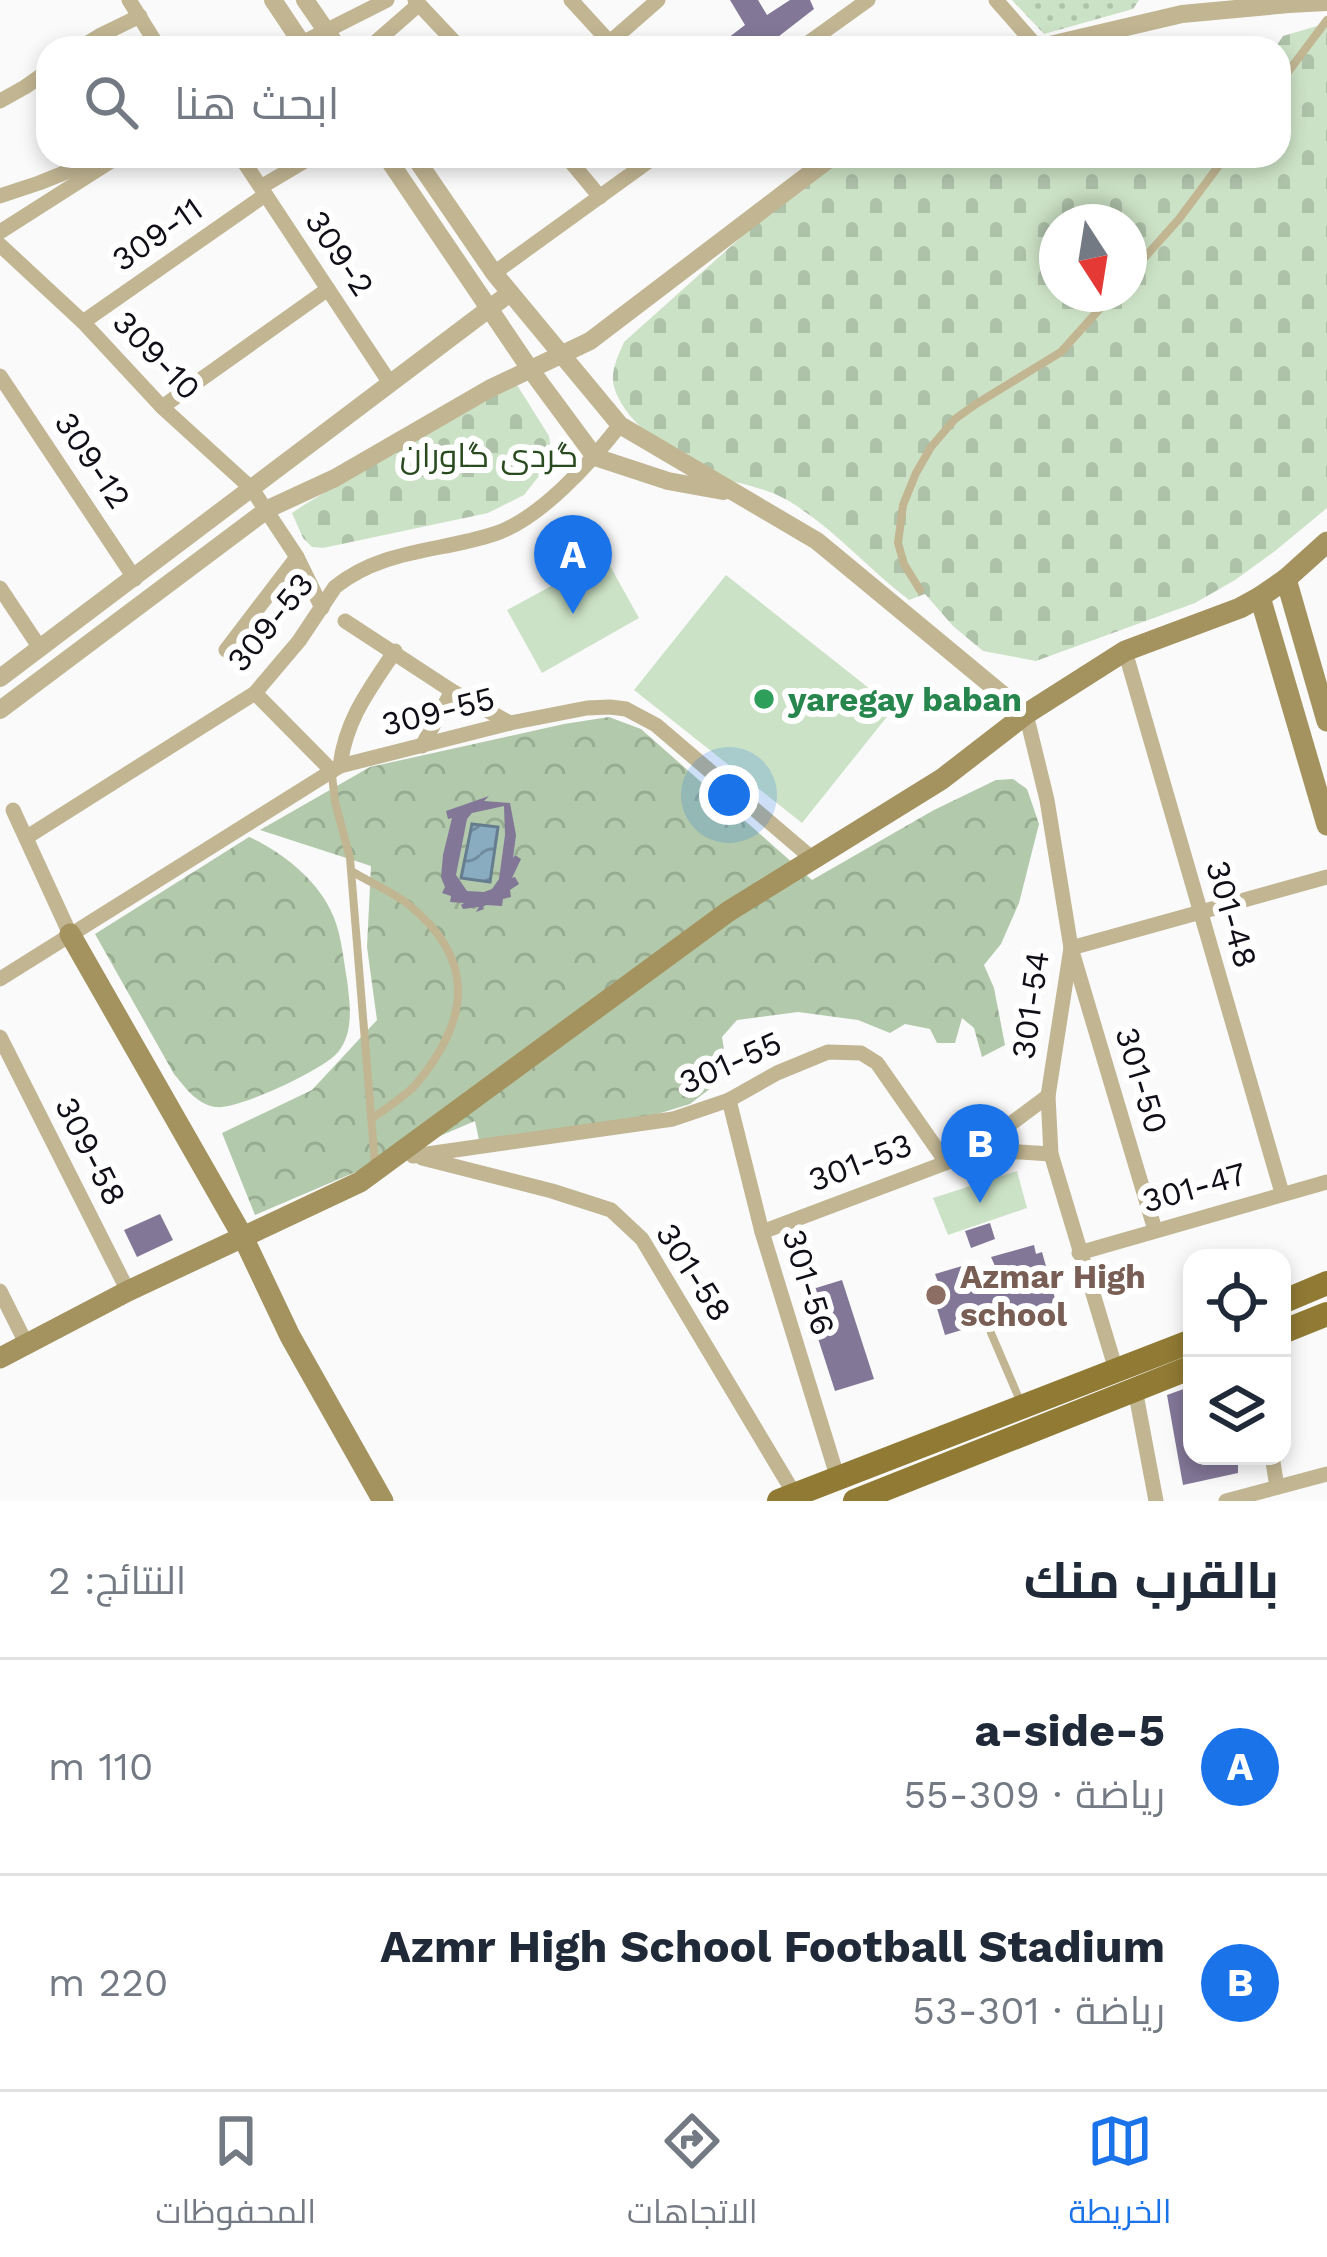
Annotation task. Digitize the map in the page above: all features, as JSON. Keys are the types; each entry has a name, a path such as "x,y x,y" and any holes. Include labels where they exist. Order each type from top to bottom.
{"main road":[{"path":"0,1358 408,1154 712,923 942,779 1026,714 1124,651 1240,608 1286,579 1327,542"},
{"path":"1286,579 1327,721"},
{"path":"1260,597 1327,825"},
{"path":"70,934 243,1237 290,1336 383,1501"},
{"path":"1291,1298 1327,1283"},
{"path":"1291,1328 1327,1314"},
{"path":"787,1498 1183,1344"},
{"path":"855,1501 1183,1370"}],"street":[{"path":"129,0 152,36"},
{"path":"272,0 303,36"},
{"path":"304,0 307,36"},
{"path":"317,36 387,0"},
{"path":"571,0 605,36"},
{"path":"622,36 658,0"},
{"path":"996,0 1028,36"},
{"path":"381,36 417,2 449,36"},
{"path":"1078,36 1175,7 1327,2"},
{"path":"816,36 856,3"},
{"path":"102,36 140,16"},
{"path":"0,101 36,78"},
{"path":"0,196 74,168"},
{"path":"0,232 100,168"},
{"name":"309-2","path":"248,168 390,383"},
{"name":"309-11","path":"83,322 296,168"},
{"path":"394,168 595,457 668,482 739,494"},
{"path":"421,168 494,273 620,425 817,541 1026,714"},
{"path":"576,168 600,197"},
{"path":"494,273 640,168"},
{"path":"0,710 268,508 334,478 489,388 590,341 817,168"},
{"name":"309-10","path":"0,245 83,322 162,407 252,489 297,557 322,608"},
{"path":"162,407 328,289"},
{"path":"0,678 510,293"},
{"name":"309-12","path":"0,376 135,579"},
{"name":"309-53","path":"27,837 255,693 299,641 335,587 370,563 495,534 524,521 595,457 620,425"},
{"path":"226,650 297,557"},
{"path":"0,588 40,648"},
{"path":"345,621 510,723"},
{"path":"255,693 336,769 355,712 395,651"},
{"name":"301-48","path":"1124,651 1282,1193"},
{"path":"422,746 452,691"},
{"name":"309-55","path":"0,980 336,769 510,723 587,708 610,706 656,724 814,860"},
{"name":"301-54","path":"1026,714 1054,835 1071,948 1048,1096 1051,1154 1116,1370"},
{"path":"13,810 70,934"},
{"path":"1071,948 1327,877"},
{"name":"301-50","path":"1071,948 1155,1230"},
{"name":"309-58","path":"0,1037 128,1291"},
{"name":"301-55","path":"408,1154 673,1119 729,1100 777,1072 829,1052 861,1053 877,1063 946,1162"},
{"path":"972,1153 1048,1096"},
{"name":"301-56","path":"729,1100 762,1232 838,1479"},
{"name":"301-53","path":"762,1232 972,1153 1051,1154"},
{"name":"301-58","path":"408,1154 611,1210 642,1239 787,1498"},
{"name":"301-47","path":"1079,1252 1327,1182"},
{"path":"0,1291 27,1345"},
{"path":"1135,1389 1156,1501"},
{"path":"1273,1465 1277,1487"},
{"path":"1226,1501 1327,1474"}],"lane":[{"path":"1291,68 1327,20"},
{"path":"1147,255 1217,168"},
{"path":"920,590 898,543 903,505 932,447 955,419 1061,352 1098,312"},
{"path":"336,769 335,802 351,872 376,1172"},
{"path":"351,872 408,904 434,931 458,968 460,990 454,1023 415,1086 372,1118"},
{"path":"991,1333 1023,1407"}],"green space":[{"path":"1012,0 1139,0 1133,9 1044,34"},
{"path":"1327,23 1327,508 1235,580 1195,603 1036,661 983,651 925,594 909,600 787,500 717,476 642,429 614,387 615,364 624,342 748,231 831,168 1291,168 1291,36 1283,36"},
{"name":"گردی گاوران","path":"505,385 517,385 549,436 552,455 524,495 488,513 323,548 312,547 303,538 292,513"},
{"path":"605,557 639,618 542,673 507,610"},
{"name":"yaregay baban","path":"726,575 894,708 802,823 634,690"},
{"path":"609,717 641,729 812,880 996,780 1013,779 1027,789 1039,824 1019,903 1001,944 984,965 994,988 1005,1045 982,1057 974,1028 962,1018 955,1043 937,1043 930,1029 905,1024 890,1033 858,1020 798,1012 737,1020 722,1037 728,1075 690,1104 641,1119 479,1140 475,1121 255,1215 222,1133 312,1090 377,1020 367,947 371,866 260,830 370,767"},
{"path":"249,837 295,866 330,909 343,953 349,1026 339,1051 317,1068 261,1095 216,1107 197,1099 174,1074 95,934"},
{"path":"1017,1171 1027,1208 948,1235 933,1198"}],"water":[{"path":"472,824 498,827 490,882 461,878"}],"building":[{"path":"730,0 758,0 767,15 790,0 810,0 814,9 779,36 731,36 745,25"},
{"path":"489,796 484,801 510,803 516,835 513,858 521,859 512,878 519,884 502,906 486,905 476,912 479,907 463,909 464,903 450,902 451,896 442,893 443,855 452,818 448,819 446,811","holes":["504,806 499,879 492,889 467,891 456,875 467,819 472,813"]},
{"path":"160,1214 173,1240 137,1257 124,1230"},
{"path":"990,1223 995,1239 971,1248 965,1231"},
{"path":"1034,1245 1036,1254 1042,1252 1056,1302 945,1335 930,1285 938,1282 935,1274 962,1266 965,1275 995,1266 991,1257"},
{"path":"842,1280 874,1379 835,1391 803,1292"},
{"path":"1183,1389 1183,1465 1238,1465 1238,1473 1183,1485 1167,1395"}],"place":[{"name":"5-a-side","path":"573,614"},
{"name":"yaregay baban","path":"764,699"},
{"name":"Azmr High School Football Stadium","path":"980,1203"},
{"name":"Azmar High school","path":"936,1295"}]}
